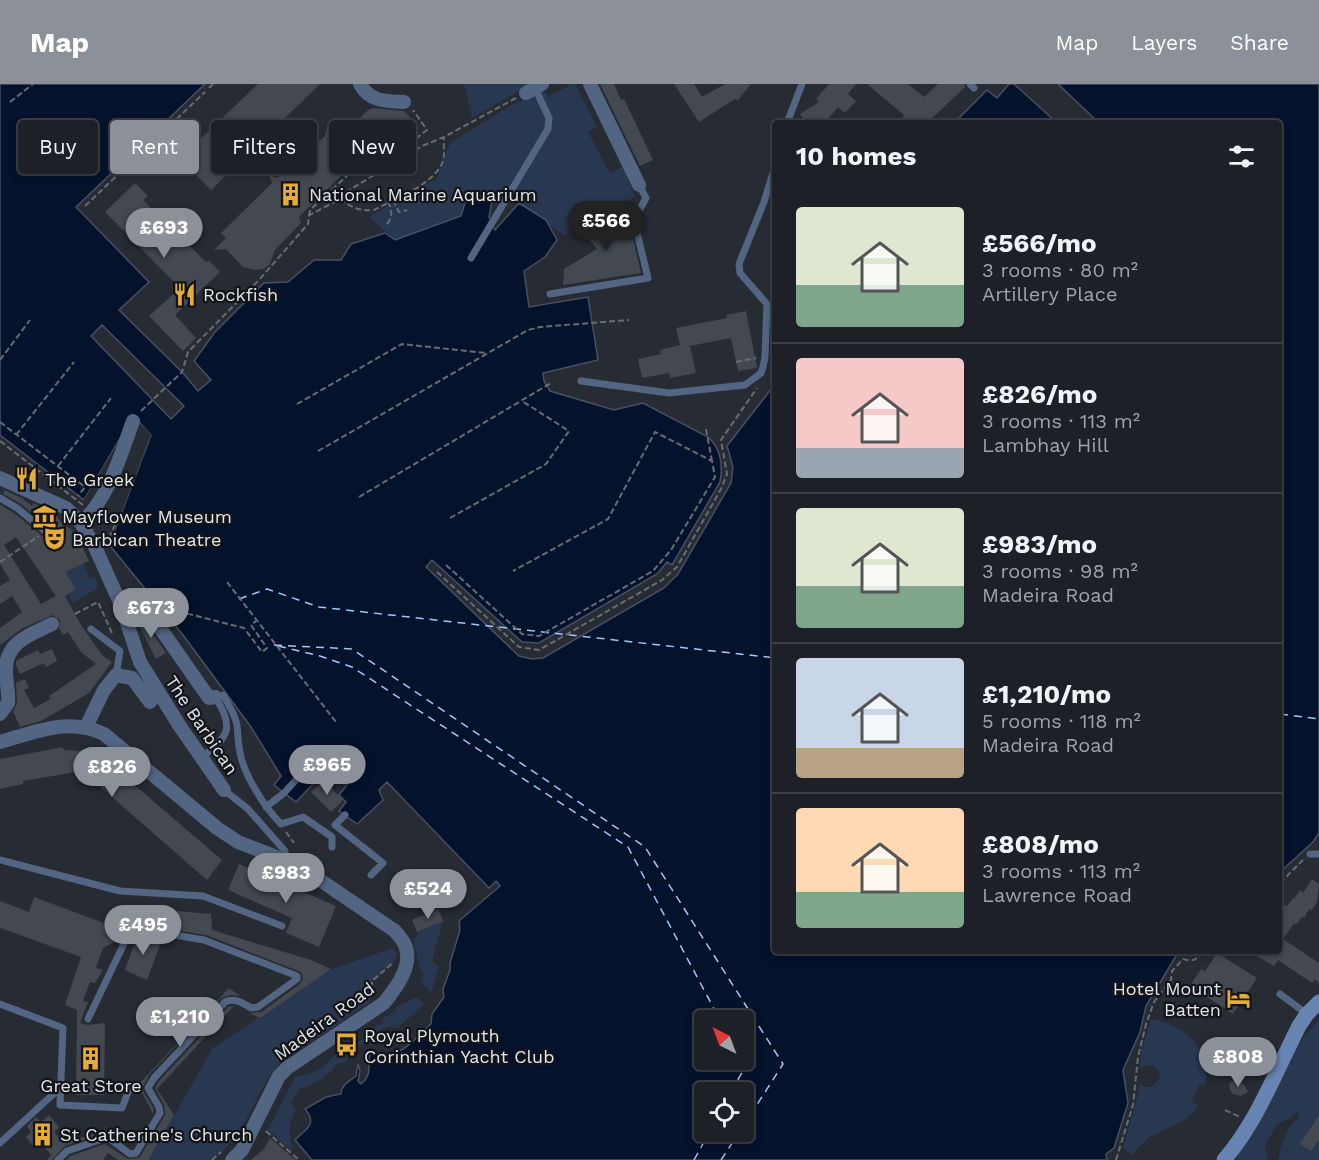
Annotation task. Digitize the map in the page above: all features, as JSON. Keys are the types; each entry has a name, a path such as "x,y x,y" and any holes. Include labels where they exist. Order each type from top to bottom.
{"street":[{"path":"360,84 363,90 375,100 404,102"},
{"path":"590,84 639,185"},
{"path":"0,478 81,517 116,470 133,421"},
{"name":"The Barbican","path":"81,517 121,605 140,662 179,725 224,790"},
{"path":"140,604 151,615 173,650 209,698 215,698"},
{"path":"0,714 8,704 6,669 10,651 21,640 52,624"},
{"path":"0,742 58,726 86,727 104,690 116,675 132,678 150,702"},
{"name":"Madeira Road","path":"86,727 104,734 217,828 255,850 287,861 317,878 395,931 404,943 407,954 403,974 384,1003 287,1068 279,1076 242,1150 232,1160"},
{"path":"1224,1160 1239,1142 1254,1116 1299,1026 1319,1002"}],"lane":[{"path":"788,120 802,84"},
{"path":"471,258 548,129 549,118 535,88"},
{"path":"581,381 669,393 745,385 761,373 765,357 766,304 740,273 739,264 772,176"},
{"path":"550,294 648,278 634,220 646,198 639,185"},
{"path":"0,498 17,508 45,531"},
{"path":"91,629 120,651 116,675"},
{"path":"201,758 220,741 227,730 226,713 215,698 223,695 237,723 237,738 242,760 258,796 281,824 303,817 332,837 332,847"},
{"path":"266,807 295,781"},
{"name":"The Barbican","path":"224,790 248,809 285,851"},
{"path":"345,815 335,825 383,863 371,875"},
{"path":"1310,854 1319,854"},
{"path":"0,860 120,891 203,896 282,926"},
{"path":"58,1160 67,1151 105,1138 110,1139 130,1154 136,1153 160,1113 148,1088 154,1078 225,1002 237,1000 251,1008 258,1007 297,979 297,976 204,940 134,928 130,931 88,1019"},
{"path":"1280,994 1307,1014"},
{"path":"0,1004 63,1028 60,1105 122,1108 130,1087"},
{"path":"0,1143 61,1087"}],"path":[{"path":"10,102 33,84"},
{"path":"209,88 213,84"},
{"path":"308,216 340,199 345,192 422,146 444,137 535,88"},
{"path":"85,206 205,92"},
{"path":"133,421 150,400 182,372 188,352 259,280 308,224 310,210 350,173 413,141 428,130 415,111 404,102"},
{"path":"340,199 362,211 374,210 435,176 444,159 442,148 444,137"},
{"path":"393,200 399,212 407,210"},
{"path":"387,224 392,209 388,202"},
{"path":"0,360 30,320"},
{"path":"318,451 528,330 540,327 629,320"},
{"path":"297,404 402,344 486,353"},
{"path":"16,435 74,362"},
{"path":"359,497 551,383"},
{"path":"437,572 519,647 539,650 596,619 662,580 677,567 721,489 727,474 721,440 759,384"},
{"path":"58,466 111,398"},
{"path":"450,518 546,464 568,431 522,401"},
{"path":"0,422 85,487 78,496"},
{"path":"446,565 522,634 539,636 653,571 671,550 715,477 706,429"},
{"path":"513,571 608,519 655,432 712,460"},
{"path":"0,441 80,501 81,517 50,532 45,531 0,562"},
{"path":"109,538 119,516"},
{"path":"227,582 336,722"},
{"path":"75,614 98,602 120,651"},
{"path":"161,607 244,628 262,652 267,648 251,625 256,621"},
{"path":"281,824 294,843"},
{"path":"1282,881 1310,854"},
{"path":"1116,1160 1133,1105 1138,1057 1154,1002 1171,980 1172,971 1177,963 1183,959 1195,960 1200,954"},
{"path":"255,1125 267,1131 299,1160"}],"shaded area":[{"path":"0,84 205,84 167,120 110,120 111,174 76,207 149,282 119,310 182,372 198,391 211,380 194,361 215,332 264,283 288,282 314,260 341,260 351,244 385,233 395,240 461,216 468,193 492,201 489,217 495,230 519,203 546,220 557,240 545,257 524,271 529,307 588,297 598,360 543,373 544,381 550,391 614,410 643,403 708,437 716,447 721,470 720,482 672,565 667,562 657,574 539,643 522,642 432,560 426,567 519,656 532,659 543,658 664,588 678,574 731,483 733,467 727,446 772,388 772,954 1177,954 1146,1006 1140,1032 1123,1070 1128,1103 1114,1148 1106,1154 1107,1160 312,1160 295,1140 309,1127 311,1119 305,1109 326,1097 341,1094 344,1086 356,1076 358,1064 360,1071 358,1081 361,1084 368,1073 370,1054 390,1055 397,1052 411,1043 431,1024 432,1014 444,997 443,989 460,930 459,921 500,886 496,881 489,888 387,782 379,790 383,800 357,824 339,811 346,802 339,795 361,767 343,752 296,802 274,785 281,776 251,727 183,635 107,542 114,533 151,435 139,422 129,423 84,500 0,435","holes":["102,325 184,406 171,419 91,336"]},
{"path":"464,84 526,84 524,88 472,118"},
{"path":"575,84 597,127 588,132 610,173 623,167 635,197 608,209 564,235 519,203 492,201 468,194 461,216 395,240 369,217 437,178 450,143 515,103 545,91 556,110 549,96"},
{"path":"1009,84 1014,84 1054,120 957,120 987,90 997,98"},
{"path":"1058,84 1319,84 1319,833 1313,842 1282,870 1282,120 1096,120"},
{"path":"83,564 90,578 95,577 98,588 73,603 68,595 76,588 64,569"},
{"path":"443,921 432,961 439,967 431,993 421,982 424,973 420,969 413,939 418,936 417,932"},
{"path":"393,948 397,953 394,962 372,981 370,1002 280,1063 267,1080 242,1127 219,1155 212,1160 149,1160 212,1049 331,969"},
{"path":"417,997 425,1004 397,1028 386,1027 353,1051 345,1051 348,1056 347,1062 336,1064 325,1077 299,1089 291,1104 296,1110 290,1128 293,1147 291,1151 268,1129 295,1077 322,1068 341,1047 349,1049 370,1034 369,1030 383,1023 382,1019 396,1011 395,1007"},
{"path":"1151,1019 1174,1026 1193,1040 1204,1059 1205,1085 1199,1084 1192,1102 1198,1106 1188,1117 1150,1137 1132,1155 1123,1148 1140,1083 1145,1087 1152,1087 1160,1078 1158,1070 1152,1065 1140,1069 1141,1052"},
{"path":"1319,1020 1319,1160 1278,1160 1287,1131 1299,1118 1297,1112 1291,1118 1277,1124 1265,1146 1268,1160 1235,1160 1255,1130 1297,1045"}],"pier":[{"path":"133,417 151,434 114,533 107,542 105,539 111,531 148,435 133,422 85,503 84,500"}],"building":[{"path":"258,84 320,84 283,120 220,120"},
{"path":"600,84 614,84 621,100 624,99 653,160 640,166"},
{"path":"674,84 694,84 702,97 725,84 751,84 738,100 735,99 699,122"},
{"path":"829,84 856,84 848,94 856,101 845,113 838,107 829,120 804,120 800,114 819,102 816,99"},
{"path":"867,84 908,84 924,97 938,84 964,84 965,87 930,120 904,120 904,115"},
{"name":"National Marine Aquarium","path":"372,108 404,111 412,120 358,120"},
{"name":"National Marine Aquarium","path":"328,123 329,174 343,174 299,217 301,223 275,250 270,264 264,269 256,270 243,267 226,249 214,250 226,238 221,233 272,183 269,175 277,178 281,174 317,174 317,143 325,136"},
{"path":"211,129 211,174 227,174 211,190 196,174 199,174 199,140"},
{"path":"135,183 148,196 143,200 206,262 209,260 220,272 175,315 196,338 183,351 149,316 180,288 105,212"},
{"path":"620,209 630,225 641,273 563,285 564,269 597,249 580,228"},
{"path":"746,311 757,368 738,371 731,338 690,346 696,373 670,378 669,373 642,378 638,359 661,354 660,350 680,345 676,328 727,318 726,315"},
{"path":"5,490 32,506 33,503 52,511 75,533 89,561 66,572 76,589 65,596 81,625 102,655 112,662 89,693 41,721 20,727 13,711 17,703 16,683 25,679 29,688 24,690 34,708 51,699 49,696 96,664 81,652 68,632 63,635 59,629 60,620 53,615 23,628 0,645 0,628 22,612 12,596 0,604 0,586 10,580 0,564 0,505 14,513 42,536 47,536 51,531 21,504 3,494","holes":["16,537 56,596 41,604 4,545"]},
{"path":"141,618 166,653 156,659 136,620"},
{"path":"52,649 57,661 46,667 44,663 20,674 16,661 38,650 40,654"},
{"path":"63,747 64,750 96,752 222,860 207,880 82,771 23,781 23,784 0,789 0,759"},
{"path":"323,780 343,800 331,812 311,792"},
{"path":"239,864 336,906 319,947 286,933 292,918 228,890"},
{"path":"1312,879 1319,884 1317,902 1312,910 1309,909 1296,925 1294,923 1283,939 1319,963 1319,983 1315,980 1312,983 1278,960 1274,966 1253,954 1282,954 1282,908 1294,899 1300,890 1303,893"},
{"path":"34,897 112,926 117,906 211,914 212,930 311,960 331,969 260,1018 249,1013 261,1012 300,984 303,979 301,972 206,935 131,923 125,928 119,940 103,948 96,968 103,970 95,983 90,982 83,1001 88,1002 80,1023 88,1025 105,1023 104,1095 76,1095 77,1010 65,1005 81,957 0,928 0,901 29,912"},
{"path":"438,909 443,921 417,932 412,920"},
{"path":"138,934 162,939 147,980 125,970"},
{"path":"1219,954 1257,978 1233,1014 1190,986 1201,969 1205,971"},
{"path":"229,988 240,996 231,995 221,998 149,1075 142,1089 154,1109 153,1114 138,1085"},
{"path":"234,1006 157,1089 174,1115 149,1159 151,1160 118,1160 108,1153 103,1160 66,1160 70,1156 105,1144 128,1159 140,1157 165,1115 164,1105 155,1088 159,1081 228,1007"},
{"path":"1232,1081 1243,1083 1248,1092 1241,1096 1233,1094 1229,1084"},
{"name":"St Catherine's Church","path":"49,1115 59,1127 54,1132 63,1143 107,1130 133,1147 113,1134 104,1133 65,1146 52,1160 47,1160 51,1155 41,1143 35,1148 26,1137 31,1132 27,1126 36,1117 41,1122"},
{"path":"1319,1115 1319,1139 1311,1151 1300,1144"},
{"path":"270,1138 296,1160 251,1160 264,1149"}],"ferry route":[{"path":"239,599 267,589 319,607 772,658"},
{"path":"274,645 352,649 645,847 783,1064 754,1109"},
{"path":"278,646 320,656 352,667 628,847 715,1010"},
{"path":"1282,714 1319,719"},
{"path":"737,1082 743,1070"},
{"path":"694,1160 704,1142"},
{"path":"721,1160 733,1142"}],"place":[{"name":"National Marine Aquarium","path":"291,194"},
{"name":"Rockfish","path":"185,294"},
{"name":"The Greek","path":"27,479"},
{"name":"Mayflower Museum","path":"44,516"},
{"name":"Barbican Theatre","path":"54,539"},
{"name":"Hotel Mount Batten","path":"1239,998"},
{"name":"Royal Plymouth Corinthian Yacht Club","path":"346,1045"},
{"name":"Great Store","path":"91,1059"},
{"name":"St Catherine's Church","path":"42,1134"}]}
